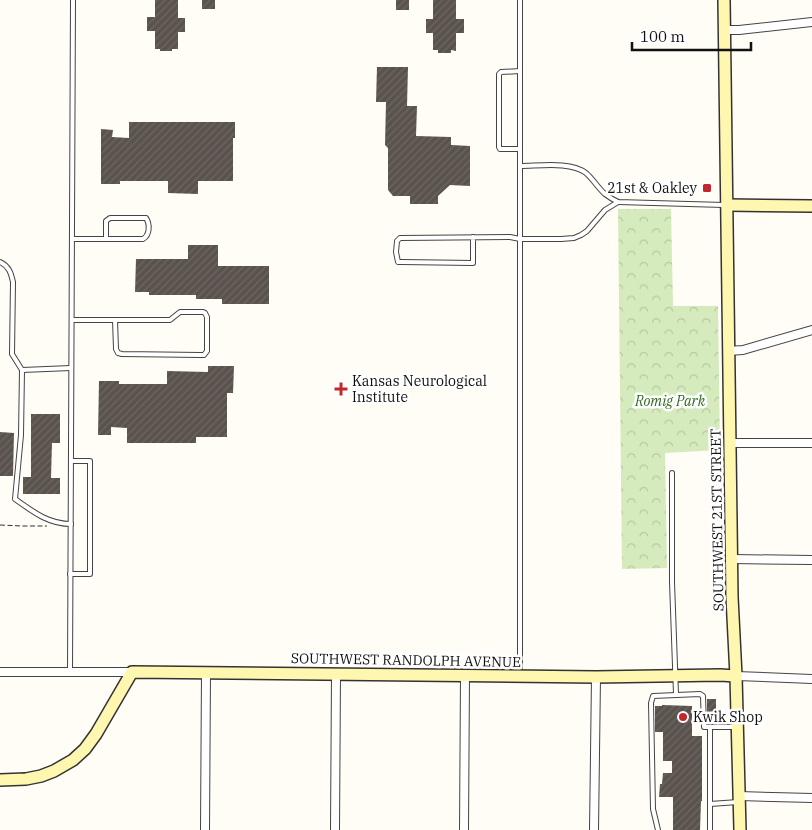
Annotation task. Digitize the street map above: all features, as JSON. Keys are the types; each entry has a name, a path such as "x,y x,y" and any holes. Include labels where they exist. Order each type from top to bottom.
{"street":[{"name":"SOUTHWEST 21ST STREET","path":"724,0 732,559 740,830"},
{"path":"724,30 812,22"},
{"path":"727,205 812,206"},
{"path":"728,350 743,350 812,330"},
{"path":"730,443 812,444"},
{"path":"732,559 812,560"},
{"name":"SOUTHWEST RANDOLPH AVENUE","path":"0,672 596,677 720,675 812,679"},
{"path":"0,780 26,779 41,776 73,760 85,749 96,734 132,672"},
{"path":"205,830 206,673"},
{"path":"335,830 336,674"},
{"path":"464,830 465,675"},
{"path":"594,830 596,677"},
{"path":"739,799 812,798"}],"lane":[{"path":"70,672 73,0"},
{"path":"520,0 520,666"},
{"path":"520,72 501,72 499,74 499,147 500,149 520,149"},
{"path":"520,166 564,166 582,170 606,195 618,202 727,205"},
{"path":"474,238 473,263 398,262 396,241 400,238 510,237 561,240 574,238 587,231 605,210 618,202"},
{"path":"72,238 106,238 146,238 148,222 146,218 110,218 106,221 106,238"},
{"path":"0,262 11,272 13,282 12,354 22,370 21,435 15,498 30,510 48,520 61,524 71,524"},
{"path":"72,320 115,320 170,320 180,312 205,313 207,317 207,351 200,355 118,353 116,348 115,320"},
{"path":"22,370 71,368"},
{"path":"70,574 90,574 90,461 71,461"},
{"path":"672,473 672,582 676,694"},
{"path":"658,830 653,809 651,703 653,696 698,694 703,696 704,727 737,727"},
{"path":"710,727 710,830"},
{"path":"710,804 739,799"}],"path":[{"path":"0,524 51,526"}],"green space":[{"name":"Romig Park","path":"618,209 671,209 673,306 718,306 720,450 665,453 667,568 622,569"}],"building":[{"path":"155,0 178,0 178,18 185,18 185,32 178,32 178,49 160,51 160,49 155,49 155,31 147,31 147,17 155,17"},
{"path":"202,0 215,0 215,9 202,9"},
{"path":"396,0 409,0 409,10 396,10"},
{"path":"433,0 456,0 456,19 464,19 464,33 456,33 456,51 451,50 451,53 438,53 438,50 433,50 433,33 426,33 426,19 433,19"},
{"path":"377,67 408,67 407,106 417,106 416,136 451,137 451,145 470,146 470,186 450,185 438,196 438,204 410,204 410,196 393,196 388,190 388,148 385,145 386,102 376,102"},
{"path":"129,122 235,122 233,181 198,181 198,194 168,193 168,181 120,181 120,184 101,184 101,129 113,130 112,137 129,138"},
{"path":"188,245 218,245 218,266 269,266 269,304 222,304 222,299 196,299 196,295 149,295 149,292 135,292 136,259 188,259"},
{"path":"208,366 234,366 233,393 227,393 227,437 196,437 196,443 127,443 127,428 111,427 111,435 98,435 99,381 119,381 119,384 167,384 167,371 208,372"},
{"path":"31,414 60,414 60,443 52,443 51,478 60,478 60,494 23,494 23,477 31,477"},
{"path":"0,432 14,433 13,476 0,476"},
{"path":"707,699 716,699 716,718 707,718"},
{"path":"655,706 692,706 692,736 702,736 700,830 673,830 673,797 659,797 663,773 672,773 672,761 663,761 663,732 655,732"}],"place":[{"name":"21st & Oakley","path":"707,188"},
{"name":"Kansas Neurological Institute","path":"341,389"},
{"name":"Kwik Shop","path":"683,717"}]}
